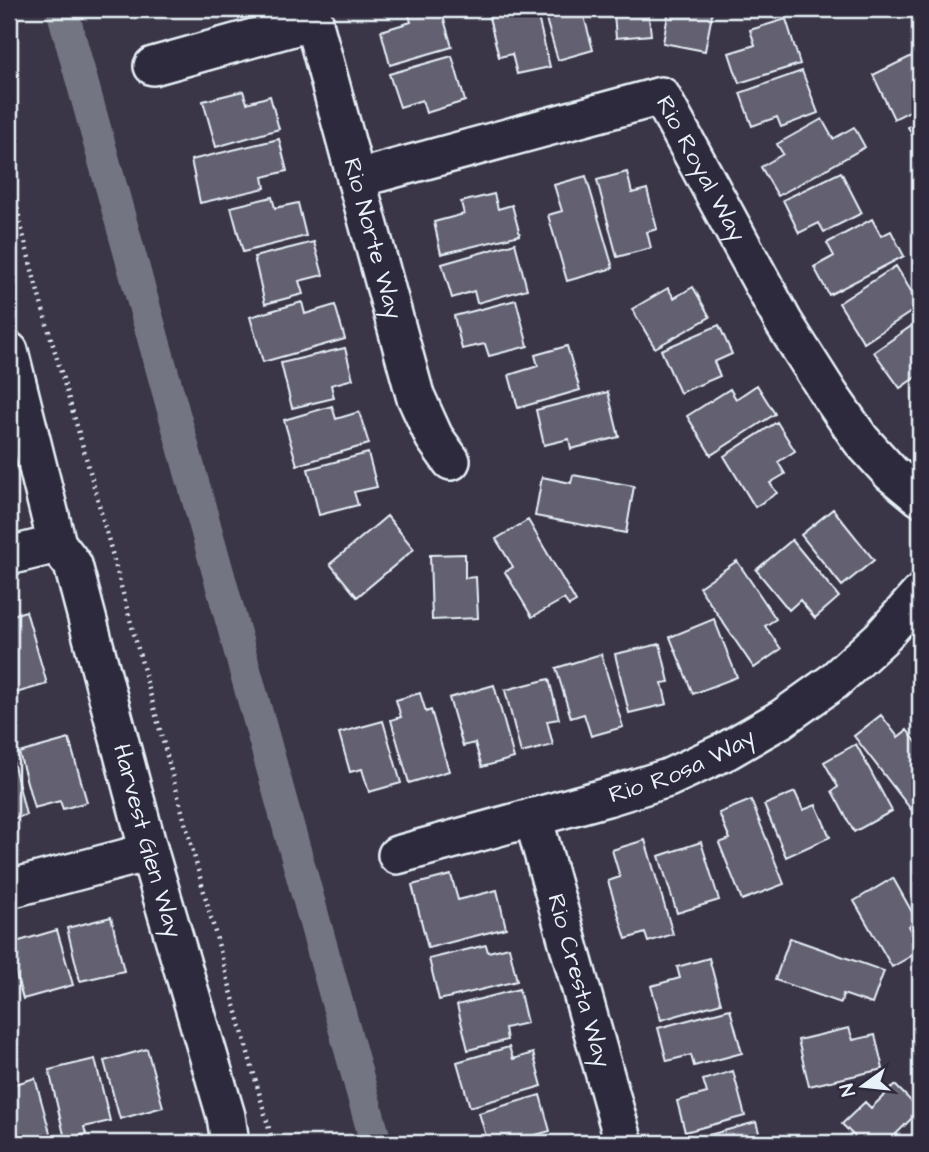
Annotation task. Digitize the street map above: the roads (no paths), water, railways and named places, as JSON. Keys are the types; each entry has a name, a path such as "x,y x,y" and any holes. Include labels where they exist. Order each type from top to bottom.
{"street":[{"path":"153,66 312,15"},
{"name":"Rio Norte Way","path":"312,15 415,395 434,437 451,461"},
{"name":"Rio Royal Way","path":"356,179 661,96 785,323 829,394 862,440 891,473 920,497"},
{"name":"Harvest Glen Way","path":"9,351 57,544 73,565 149,852 226,1116 230,1143"},
{"path":"9,556 57,544"},
{"name":"Rio Rosa Way","path":"397,855 668,778 726,751 782,719 833,682 881,638 920,594"},
{"name":"Rio Cresta Way","path":"533,817 624,1143"},
{"path":"9,889 149,852"}],"waterway":[{"path":"62,9 376,1143"}]}
